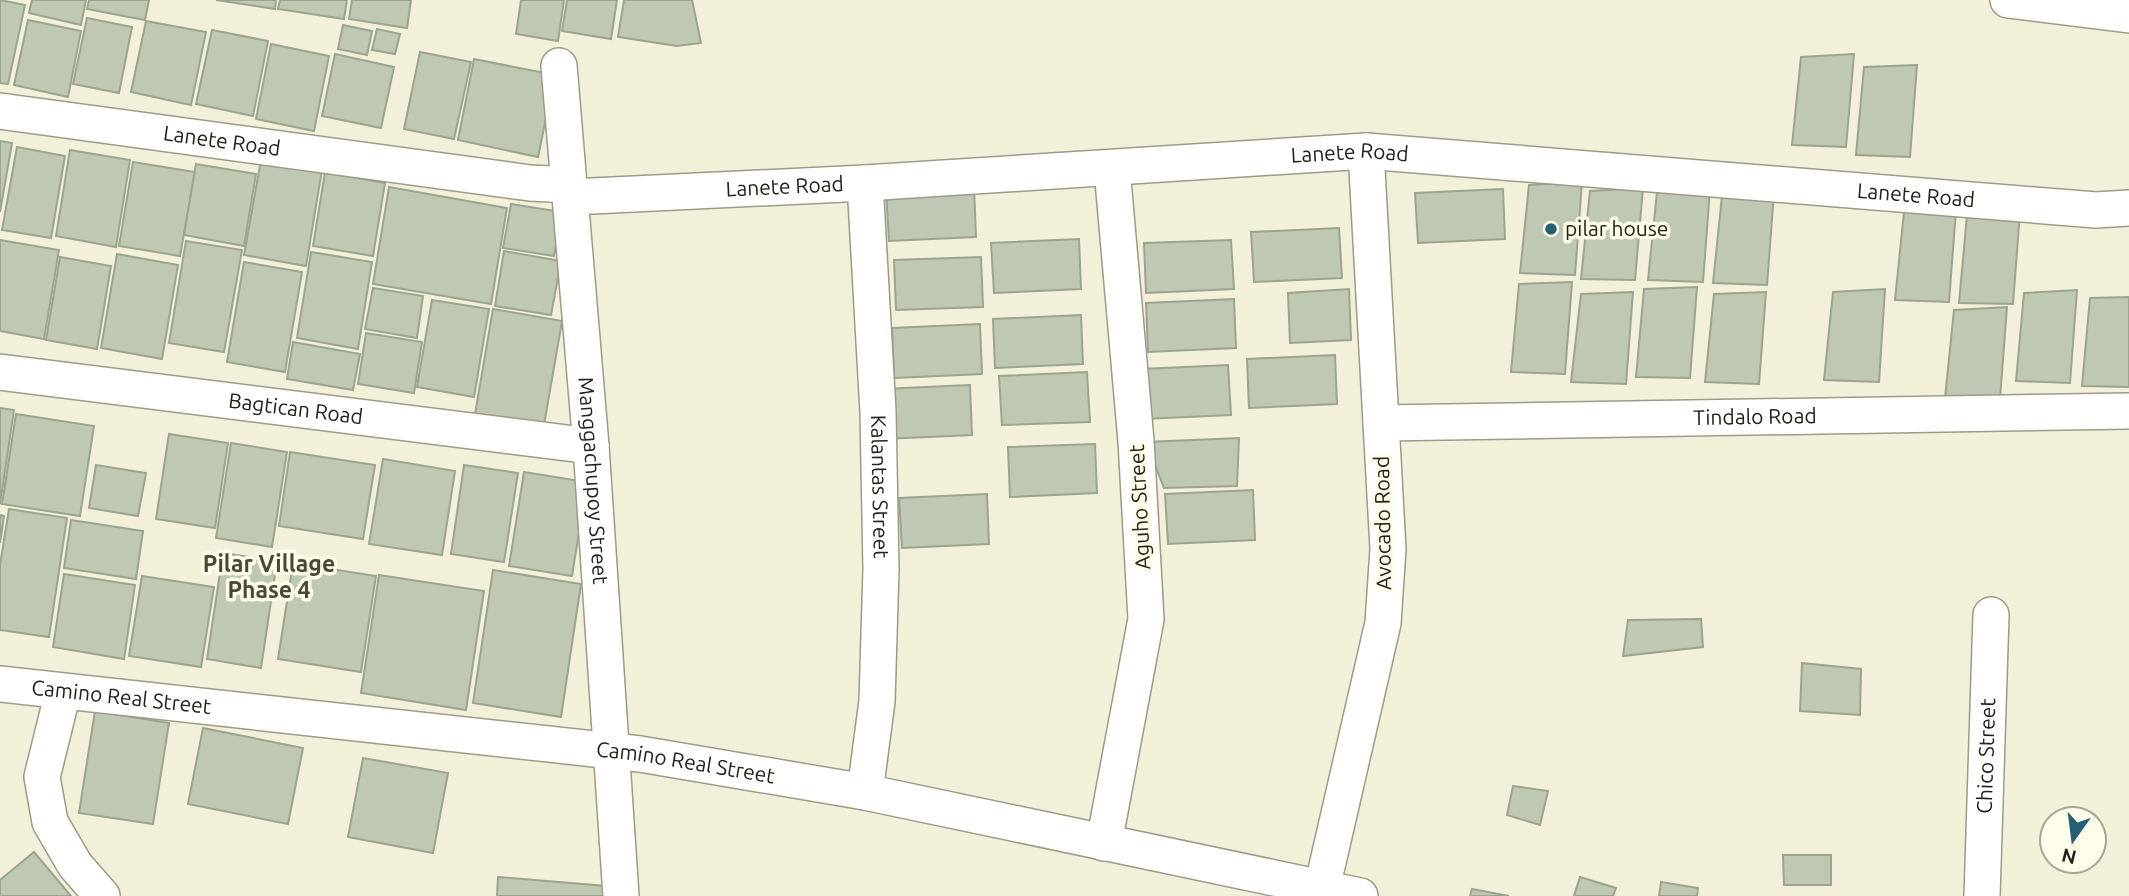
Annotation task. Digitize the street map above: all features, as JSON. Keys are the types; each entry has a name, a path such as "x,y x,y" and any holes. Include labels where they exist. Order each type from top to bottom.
{"street":[{"path":"2008,0 2129,15"},
{"name":"Manggachupoy Street","path":"559,66 591,446 621,896"},
{"name":"Lanete Road","path":"0,111 530,183 570,191 864,183 1366,151 2096,211 2129,208"},
{"name":"Avocado Road","path":"1322,888 1383,623 1388,550 1366,151"},
{"name":"Aguho Street","path":"1104,843 1146,619 1136,441 1112,169"},
{"name":"Kalantas Street","path":"864,183 878,412 881,569 877,701 865,792"},
{"name":"Bagtican Road","path":"0,372 591,446"},
{"name":"Tindalo Road","path":"1381,423 2129,411"},
{"name":"Chico Street","path":"1982,896 1991,615"},
{"name":"Camino Real Street","path":"0,684 612,750 865,792 1360,896"},
{"path":"63,692 43,777 50,822 75,865 102,896"}],"building":[{"path":"0,0 25,5 8,84 0,83"},
{"path":"32,0 86,0 81,25 29,13"},
{"path":"89,0 149,0 145,20 87,9"},
{"path":"216,0 276,0 275,9"},
{"path":"280,0 347,0 344,19 278,9"},
{"path":"352,0 411,0 407,28 349,19"},
{"path":"521,0 564,0 558,41 516,34"},
{"path":"567,0 617,0 611,39 562,31"},
{"path":"624,0 692,0 701,43 677,46 618,37"},
{"path":"87,18 132,27 119,93 73,84"},
{"path":"28,20 81,31 68,97 14,85"},
{"path":"146,21 206,32 191,105 131,92"},
{"path":"343,25 372,31 367,55 338,49"},
{"path":"377,29 400,34 395,54 372,50"},
{"path":"212,30 268,41 253,116 196,104"},
{"path":"271,44 329,56 314,131 256,119"},
{"path":"420,52 471,62 454,139 404,129"},
{"path":"335,54 394,67 381,128 322,116"},
{"path":"1854,54 1846,147 1792,145 1801,57"},
{"path":"474,59 555,75 538,157 458,140"},
{"path":"1917,65 1910,157 1856,155 1864,67"},
{"path":"0,141 12,143 0,212"},
{"path":"17,147 65,156 51,238 2,230"},
{"path":"70,150 130,160 116,247 56,236"},
{"path":"261,160 322,170 306,266 244,255"},
{"path":"133,162 195,172 180,256 119,246"},
{"path":"196,164 256,174 244,246 184,235"},
{"path":"325,172 385,183 373,256 313,246"},
{"name":"pilar house","path":"1582,182 1575,275 1520,273 1529,185"},
{"path":"389,187 507,208 491,304 373,284"},
{"path":"974,187 976,237 889,241 886,191"},
{"path":"1643,188 1635,280 1581,279 1590,191"},
{"path":"1503,189 1505,239 1418,243 1415,193"},
{"path":"1710,189 1703,282 1648,280 1657,192"},
{"path":"1774,193 1767,285 1713,283 1722,196"},
{"path":"511,204 562,212 554,256 503,248"},
{"path":"1956,210 1949,302 1895,300 1904,212"},
{"path":"2020,212 2013,304 1959,303 1967,215"},
{"path":"1339,228 1342,278 1254,282 1251,232"},
{"path":"1079,239 1081,289 994,293 991,243"},
{"path":"0,240 59,250 44,339 0,331"},
{"path":"1231,240 1234,289 1146,293 1144,243"},
{"path":"186,241 242,250 224,352 169,343"},
{"path":"504,251 561,261 551,315 495,306"},
{"path":"311,252 372,262 358,349 297,338"},
{"path":"117,254 178,265 162,359 101,348"},
{"path":"60,257 111,266 97,349 46,340"},
{"path":"981,257 983,307 896,310 894,260"},
{"path":"244,262 302,272 285,372 227,362"},
{"path":"1572,282 1565,374 1511,372 1519,284"},
{"path":"1697,287 1690,378 1636,377 1644,289"},
{"path":"373,288 423,296 417,338 365,329"},
{"path":"1349,289 1351,340 1290,343 1288,293"},
{"path":"1885,289 1879,382 1824,380 1833,292"},
{"path":"2077,290 2070,383 2016,381 2024,293"},
{"path":"1633,292 1626,384 1571,382 1581,294"},
{"path":"1766,292 1759,384 1705,382 1714,294"},
{"path":"2129,297 2129,387 2082,386 2090,298"},
{"path":"1234,299 1236,348 1148,352 1146,303"},
{"path":"432,300 489,309 474,397 417,387"},
{"path":"2007,307 2000,399 1945,398 1954,310"},
{"path":"493,309 562,321 544,425 475,414"},
{"path":"1081,315 1083,364 995,368 993,319"},
{"path":"980,324 982,374 894,378 892,328"},
{"path":"366,333 422,342 414,393 358,384"},
{"path":"293,342 360,354 353,390 287,379"},
{"path":"1335,355 1337,404 1249,408 1247,359"},
{"path":"1228,365 1231,415 1143,419 1141,369"},
{"path":"1087,372 1090,422 1002,425 999,376"},
{"path":"970,385 972,435 884,439 882,389"},
{"path":"0,408 14,410 0,504"},
{"path":"16,414 94,426 80,516 2,504"},
{"path":"169,434 228,443 215,528 156,519"},
{"path":"1239,438 1237,486 1164,488 1146,442"},
{"path":"231,443 287,452 272,547 216,538"},
{"path":"1095,444 1097,493 1010,497 1008,447"},
{"path":"290,452 375,465 363,539 279,526"},
{"path":"383,459 455,471 442,555 369,544"},
{"path":"96,465 146,473 138,516 89,508"},
{"path":"464,465 518,473 504,562 451,554"},
{"path":"524,472 587,482 572,576 509,566"},
{"path":"1253,490 1255,540 1168,544 1165,494"},
{"path":"987,494 989,544 902,548 899,498"},
{"path":"9,509 67,518 49,637 0,630 0,565"},
{"path":"0,515 4,516 0,543"},
{"path":"71,520 143,531 136,579 64,568"},
{"path":"223,553 277,561 261,668 207,659"},
{"path":"293,563 376,576 361,672 278,659"},
{"path":"493,570 581,584 561,717 473,703"},
{"path":"64,574 135,585 124,659 53,647"},
{"path":"379,575 484,591 466,710 361,693"},
{"path":"142,576 214,587 201,667 129,656"},
{"path":"1701,619 1703,647 1623,656 1628,620"},
{"path":"1802,663 1861,669 1860,715 1800,711"},
{"path":"95,711 169,723 153,824 79,813"},
{"path":"203,728 303,748 288,824 188,804"},
{"path":"363,758 448,773 433,853 348,837"},
{"path":"1513,786 1548,791 1540,825 1507,815"},
{"path":"34,852 71,896 0,896 0,880"},
{"path":"1783,855 1831,855 1831,885 1784,885"},
{"path":"498,877 606,886 606,896 497,896"},
{"path":"1580,877 1616,888 1613,896 1574,896"},
{"path":"1661,882 1698,888 1697,896 1659,896"},
{"path":"1472,889 1509,896 1470,896"}],"place":[{"name":"pilar house","path":"1551,229"}],"district":[{"name":"Pilar Village Phase 4","path":"269,577"}]}
